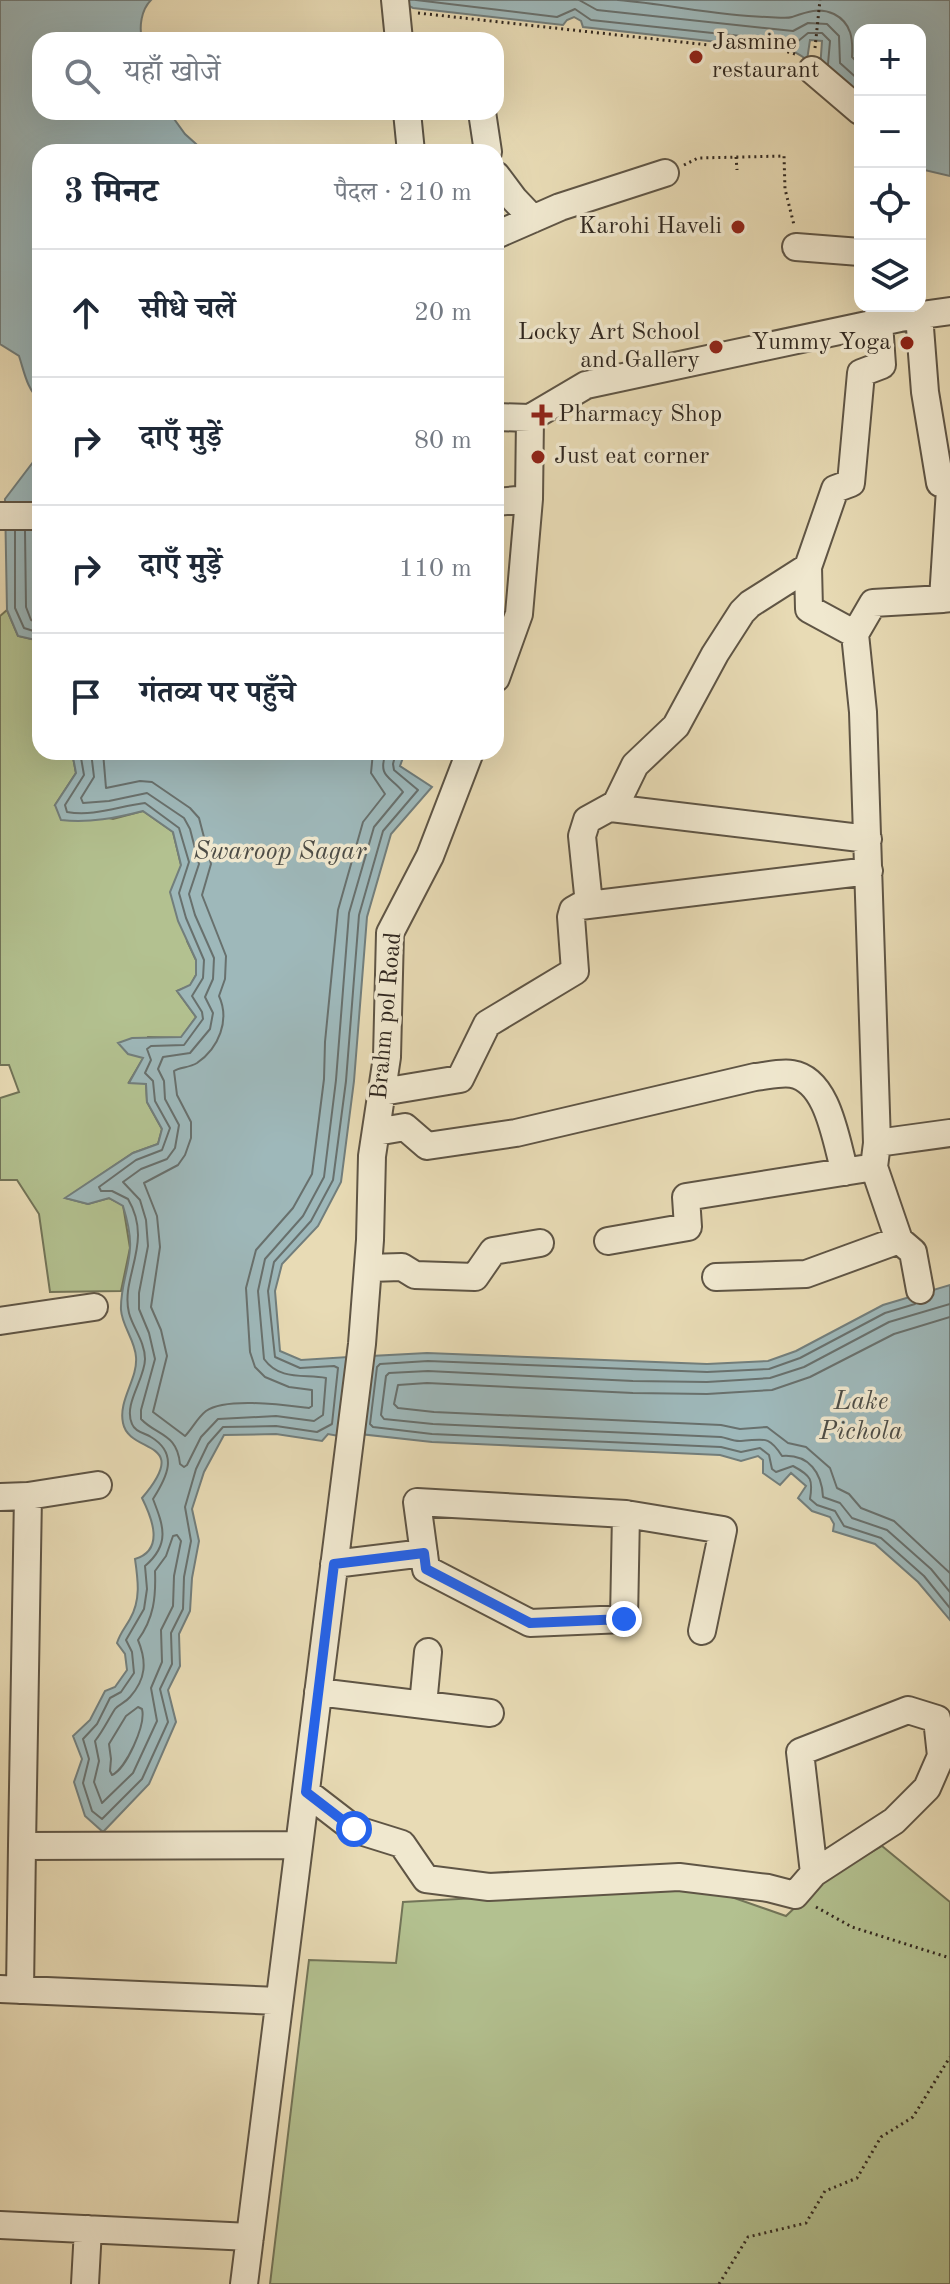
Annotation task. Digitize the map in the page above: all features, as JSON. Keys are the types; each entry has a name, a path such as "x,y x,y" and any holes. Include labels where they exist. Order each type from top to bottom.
{"street":[{"path":"395,6 398,32"},
{"path":"814,58 854,104"},
{"path":"408,120 410,144"},
{"path":"483,120 487,144"},
{"path":"504,232 560,207 665,173"},
{"path":"504,186 533,219"},
{"path":"796,247 854,252"},
{"path":"504,417 530,418 586,385 899,316 950,311"},
{"path":"899,316 925,392 940,483 950,486 946,598 873,603 855,634 863,712 868,839 875,1155 899,1240 913,1252 920,1290"},
{"path":"855,634 809,609 808,567 835,489 851,483 861,373 882,365 899,316"},
{"path":"504,656 519,614 529,499 530,418"},
{"path":"504,501 529,499"},
{"path":"0,516 32,516"},
{"path":"589,904 582,836 587,820 611,808 620,798 635,765 676,726 742,612 808,567"},
{"name":"Brahm pol Road","path":"244,2284 362,1344 372,1156 387,1057 390,933 430,856 467,760"},
{"path":"611,808 868,839"},
{"path":"382,1092 460,1079 487,1024 575,971 573,910 589,904 869,871"},
{"path":"376,1132 405,1127 427,1146 516,1133 755,1077 792,1074 814,1083 831,1120 845,1172"},
{"path":"608,1241 688,1227 686,1197 845,1172 875,1155 950,1133"},
{"path":"716,1277 806,1274 899,1240"},
{"path":"368,1268 402,1267 415,1275 475,1277 493,1251 540,1243"},
{"path":"0,1321 94,1307"},
{"path":"0,1497 28,1496 98,1485"},
{"path":"28,1496 22,1846 10,1990 279,2001"},
{"path":"626,1514 624,1619 530,1623 426,1569 417,1502 626,1514 723,1530 702,1631"},
{"path":"334,1564 424,1553"},
{"path":"423,1705 428,1652"},
{"path":"318,1692 490,1713"},
{"path":"306,1792 354,1829 402,1844 426,1879 489,1887 679,1877 768,1888 795,1895 814,1873 894,1821 927,1788 941,1756 937,1719 908,1710 800,1752 814,1873"},
{"path":"22,1846 299,1845"},
{"path":"0,2225 250,2237"},
{"path":"85,2284 88,2229"}],"path":[{"path":"395,6 754,50 775,48 814,58 820,0"},
{"path":"665,173 698,158 784,156 785,189 794,217 796,247"},
{"path":"736,157 737,170"},
{"path":"795,1895 852,1927 950,1958"},
{"path":"719,2284 748,2237 806,2223 825,2191 857,2178 881,2137 913,2117 950,2057"}],"green space":[{"path":"7,610 18,636 32,639 32,760 74,760 76,773 55,805 113,819 143,811 173,832 181,865 187,941 196,960 196,975 190,986 177,991 196,1017 181,1038 148,1037 144,1057 129,1082 146,1083 147,1102 162,1129 158,1144 133,1153 66,1198 88,1204 109,1198 123,1205 130,1248 121,1291 50,1292 39,1214 17,1180 0,1180 0,1098 19,1092 9,1065 0,1065 0,616"},
{"path":"882,1846 950,1902 950,2284 270,2284 309,1960 396,1963 403,1902 700,1886 786,1916 825,1879"}],"water":[{"path":"0,0 151,0 145,9 141,32 32,32 32,120 175,120 196,144 32,144 32,390 19,356 0,344"},
{"path":"404,0 950,0 950,176 926,170 926,24 854,24 854,100 820,70 822,41 810,40 807,60 782,48 583,27 581,21 574,17 563,25 413,8 403,3"},
{"path":"32,464 32,639 18,636 7,610 5,499"},
{"name":"Swaroop Sagar","path":"74,760 402,760 400,766 432,787 391,834 367,917 354,1081 341,1182 318,1226 282,1264 275,1291 280,1351 301,1360 348,1357 339,1436 328,1434 322,1441 276,1434 224,1435 204,1472 192,1509 199,1541 190,1611 179,1634 180,1666 168,1690 176,1722 149,1784 103,1832 85,1816 74,1782 82,1759 73,1736 90,1720 105,1691 115,1687 127,1670 125,1654 117,1643 136,1605 138,1582 135,1559 144,1555 153,1541 152,1524 142,1498 156,1479 161,1465 160,1456 128,1433 123,1423 123,1406 136,1357 121,1310 130,1243 123,1206 109,1198 88,1204 65,1198 133,1153 158,1144 162,1129 147,1102 146,1084 129,1083 143,1058 128,1054 118,1043 132,1038 181,1037 196,1017 177,991 190,985 196,975 196,960 178,921 170,892 181,865 173,832 143,811 103,819 61,820 55,805 76,773"},
{"name":"Lake Pichola","path":"950,1285 950,1620 918,1582 875,1544 833,1531 834,1524 830,1517 812,1511 798,1498 806,1486 791,1473 780,1485 763,1473 763,1460 758,1456 741,1461 720,1455 432,1442 360,1434 371,1356 427,1353 707,1364 768,1361 796,1351 883,1305"}],"place":[{"name":"Jasmine restaurant","path":"696,57"},
{"name":"Karohi Haveli","path":"738,227"},
{"name":"Yummy Yoga","path":"907,343"},
{"name":"Locky Art School and Gallery","path":"716,347"},
{"name":"Pharmacy Shop","path":"542,415"},
{"name":"Just eat corner","path":"538,457"}],"route":[{"path":"354,1829 306,1792 334,1564 424,1553 426,1569 530,1623 624,1619"}]}
